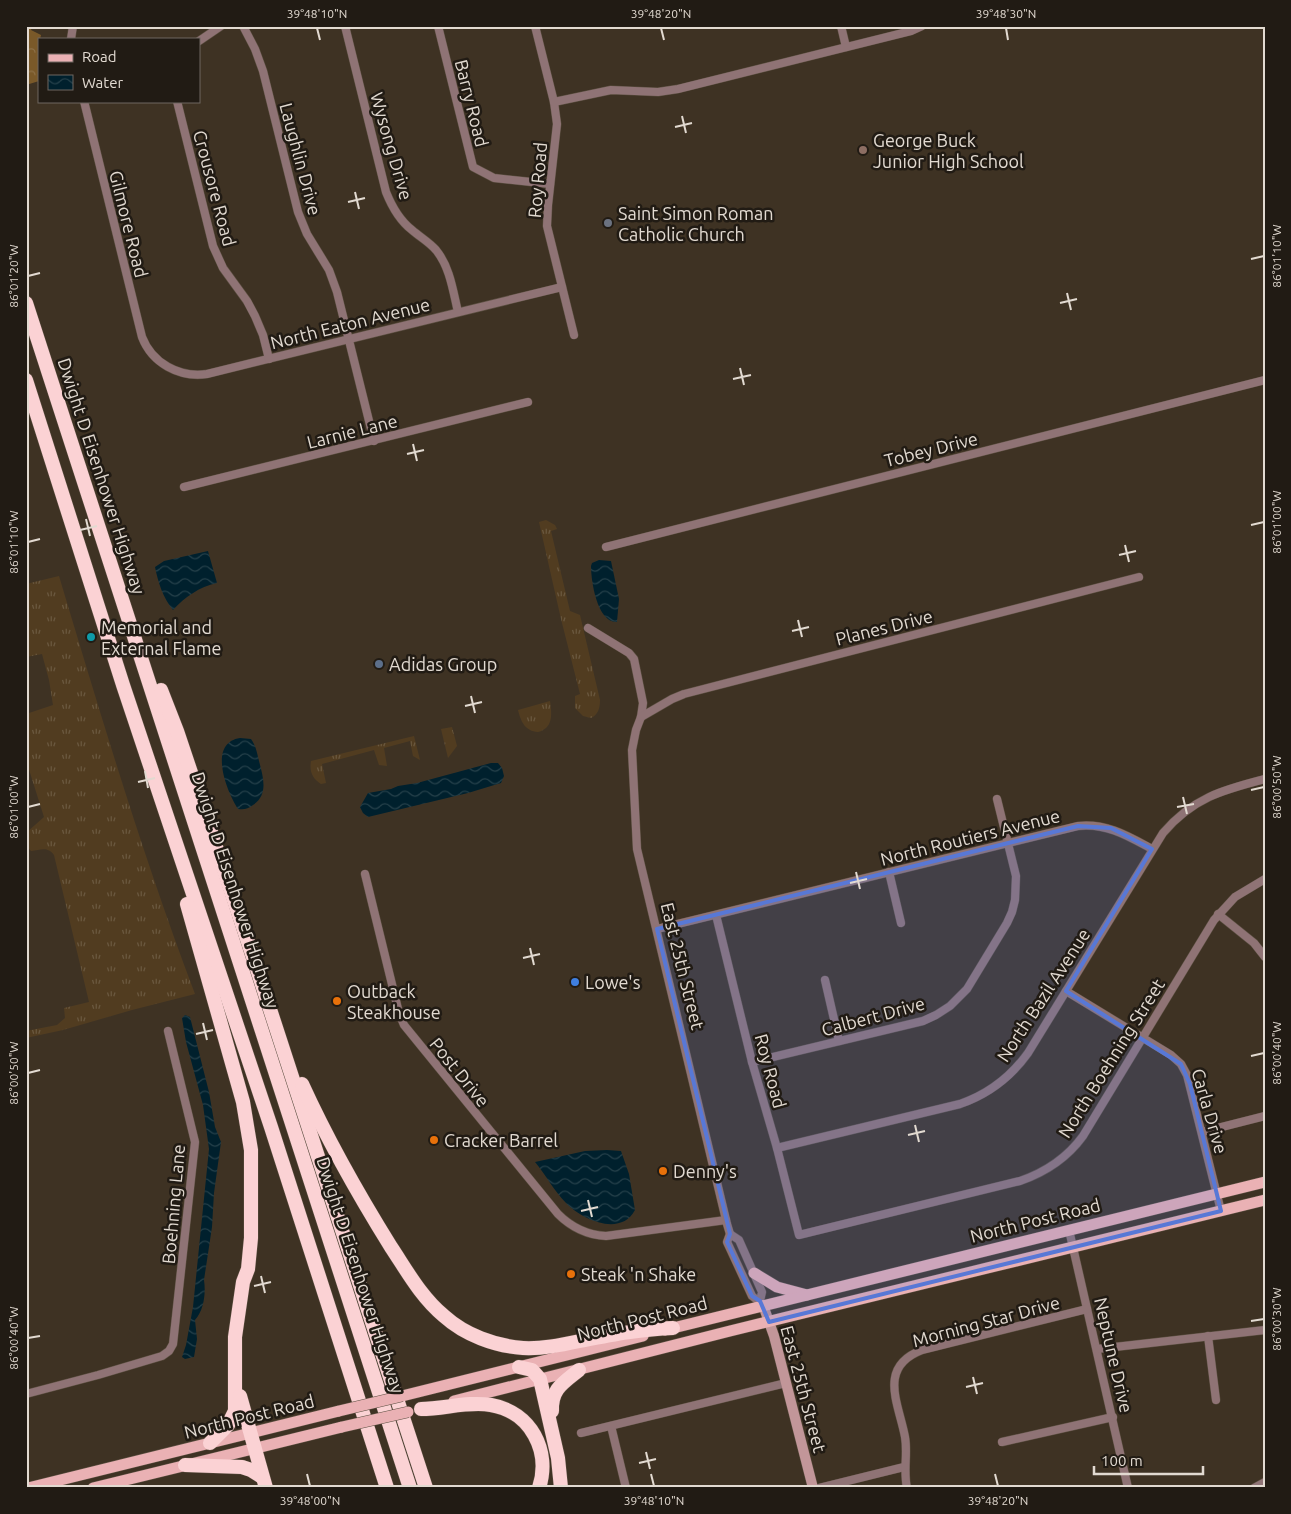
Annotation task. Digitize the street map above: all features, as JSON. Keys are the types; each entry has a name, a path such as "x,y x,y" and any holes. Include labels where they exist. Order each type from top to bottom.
{"highway":[{"name":"Dwight D Eisenhower Highway","path":"26,303 410,1488"},
{"path":"26,380 124,685 271,1127 387,1488"},
{"path":"102,538 177,731 252,954 426,1488"},
{"path":"124,685 152,792 208,977 243,1102 251,1150 251,1238 248,1269 243,1282 236,1323 234,1354 235,1411 233,1418 224,1431 210,1443"},
{"path":"252,954 302,1083 330,1143 367,1208 419,1291 443,1316 461,1329 480,1338 506,1346 524,1348 565,1344 648,1328 673,1328"},
{"path":"519,1367 532,1370 540,1379 558,1458 561,1488"},
{"path":"552,1429 552,1400 555,1390 579,1370"},
{"path":"234,1376 264,1482"},
{"path":"415,1410 478,1404 491,1405 514,1414 538,1440 543,1462 539,1488"},
{"path":"185,1465 242,1467 251,1470 264,1482"}],"main road":[{"name":"North Post Road","path":"28,1488 519,1367 673,1328 761,1303 807,1295 1265,1182"},
{"name":"North Post Road","path":"93,1488 1265,1200"},
{"path":"754,1273 777,1287 807,1295"}],"street":[{"path":"200,40 221,26"},
{"name":"Laughlin Drive","path":"243,26 255,49 263,71 298,212 307,234 329,270 338,292 374,441"},
{"name":"Wysong Drive","path":"345,26 386,192 391,205 403,222 428,241 439,254 449,276 458,312"},
{"name":"Barry Road","path":"438,26 473,167 494,178 550,184"},
{"name":"Roy Road","path":"535,26 554,102 556,131 547,226 574,335"},
{"path":"840,26 846,47"},
{"path":"554,102 611,90 658,92 678,90 911,31 922,26"},
{"name":"Gilmore Road","path":"84,102 142,337 151,352"},
{"name":"Crousore Road","path":"177,102 213,246 226,273 247,301 255,316 263,334 268,359"},
{"name":"North Eaton Avenue","path":"151,352 157,360 169,368 192,375 207,374 562,287"},
{"name":"Tobey Drive","path":"606,548 1265,380"},
{"name":"Larnie Lane","path":"184,487 528,402"},
{"name":"Planes Drive","path":"641,717 684,694 1139,577"},
{"name":"East 25th Street","path":"588,628 629,653 633,658 643,702 632,750 639,857 730,1234 727,1242 752,1296 761,1303"},
{"path":"1152,849 1172,822 1199,801 1223,790 1265,779"},
{"name":"Calbert Drive","path":"752,1062 926,1020 950,1006 962,995 1012,912 1015,900 1017,882 997,799"},
{"name":"North Routiers Avenue","path":"657,929 1071,827 1095,825 1117,830 1152,849"},
{"name":"North Bazil Avenue","path":"778,1148 960,1104 985,1094 1002,1083 1019,1066 1152,849"},
{"path":"889,872 901,922"},
{"name":"Post Drive","path":"365,874 399,1014 404,1025 541,1194 566,1222 588,1234 606,1236 726,1220"},
{"name":"North Boehning Street","path":"799,1235 1020,1181 1048,1168 1070,1151 1083,1136 1218,914 1240,893 1265,879"},
{"path":"1218,914 1254,943 1265,957"},
{"name":"Roy Road","path":"716,915 752,1062 778,1148 799,1235"},
{"path":"825,980 839,1041"},
{"name":"Carla Drive","path":"1066,991 1172,1055 1181,1064 1190,1084 1221,1211"},
{"name":"Boehning Lane","path":"26,1394 162,1356 169,1351 174,1340 195,1142 168,1031"},
{"path":"1202,1132 1265,1116"},
{"name":"Neptune Drive","path":"1069,1230 1128,1488"},
{"name":"East 25th Street","path":"730,1234 739,1240 762,1292 761,1303 769,1322 813,1488"},
{"name":"Morning Star Drive","path":"907,1488 904,1467 905,1437 894,1396 894,1385 897,1373 907,1358 922,1350 1087,1309"},
{"path":"1096,1348 1265,1330"},
{"path":"1208,1336 1216,1400"},
{"path":"581,1433 786,1383"},
{"path":"1002,1442 1113,1417"},
{"path":"611,1426 626,1488"},
{"path":"819,1488 904,1467"},
{"path":"1254,1488 1265,1482"}],"highlighted area":[{"path":"1078,826 1111,828 1152,849 1066,991 1181,1064 1190,1084 1221,1211 769,1322 760,1301 752,1296 727,1242 730,1234 657,929"}],"green space":[{"path":"26,26 32,26 31,30 41,35 40,38 38,38 38,81 26,85"},
{"path":"546,520 555,525 557,529 551,531 570,611 580,615 600,700 598,711 591,718 583,716 575,708 575,696 580,694 539,522"},
{"path":"59,576 140,838 195,994 63,1030 26,1038 26,1031 57,1025 65,1018 64,1008 89,1002 54,855 49,850 31,851 26,845 26,833 44,817 26,760 26,714 53,705 42,654 26,657 26,584"},
{"path":"550,701 551,716 549,724 538,732 527,728 522,722 518,710"},
{"path":"452,727 457,746 448,758 441,729"},
{"path":"414,736 420,760 413,756 410,741 384,748 387,766 379,765 374,750 322,764 326,783 321,784 312,775 311,761"}],"water":[{"path":"208,551 217,583 193,593 173,610 161,590 155,567 164,561"},
{"path":"599,560 611,561 619,599 617,622 604,616 596,600 591,566 592,563"},
{"path":"240,738 251,739 254,744 264,785 258,801 246,809 238,809 229,791 222,769 224,749 230,742"},
{"path":"491,763 498,763 502,768 504,776 501,783 468,793 368,817 360,807 368,793 417,783"},
{"path":"185,1015 190,1017 209,1092 215,1127 221,1142 204,1280 204,1301 195,1320 197,1339 194,1357 185,1359 182,1357 193,1307 209,1149 203,1105 186,1042 182,1018"},
{"path":"585,1151 621,1151 629,1174 635,1210 629,1218 621,1223 601,1223 591,1220 573,1209 566,1203 535,1162"}],"place":[{"name":"George Buck Junior High School","path":"863,150"},
{"name":"Saint Simon Roman Catholic Church","path":"608,223"},
{"name":"Memorial and External Flame","path":"91,637"},
{"name":"Adidas Group","path":"379,664"},
{"name":"Lowe's","path":"575,982"},
{"name":"Outback Steakhouse","path":"337,1001"},
{"name":"Cracker Barrel","path":"434,1140"},
{"name":"Denny's","path":"663,1171"},
{"name":"Steak 'n Shake","path":"571,1274"}]}
